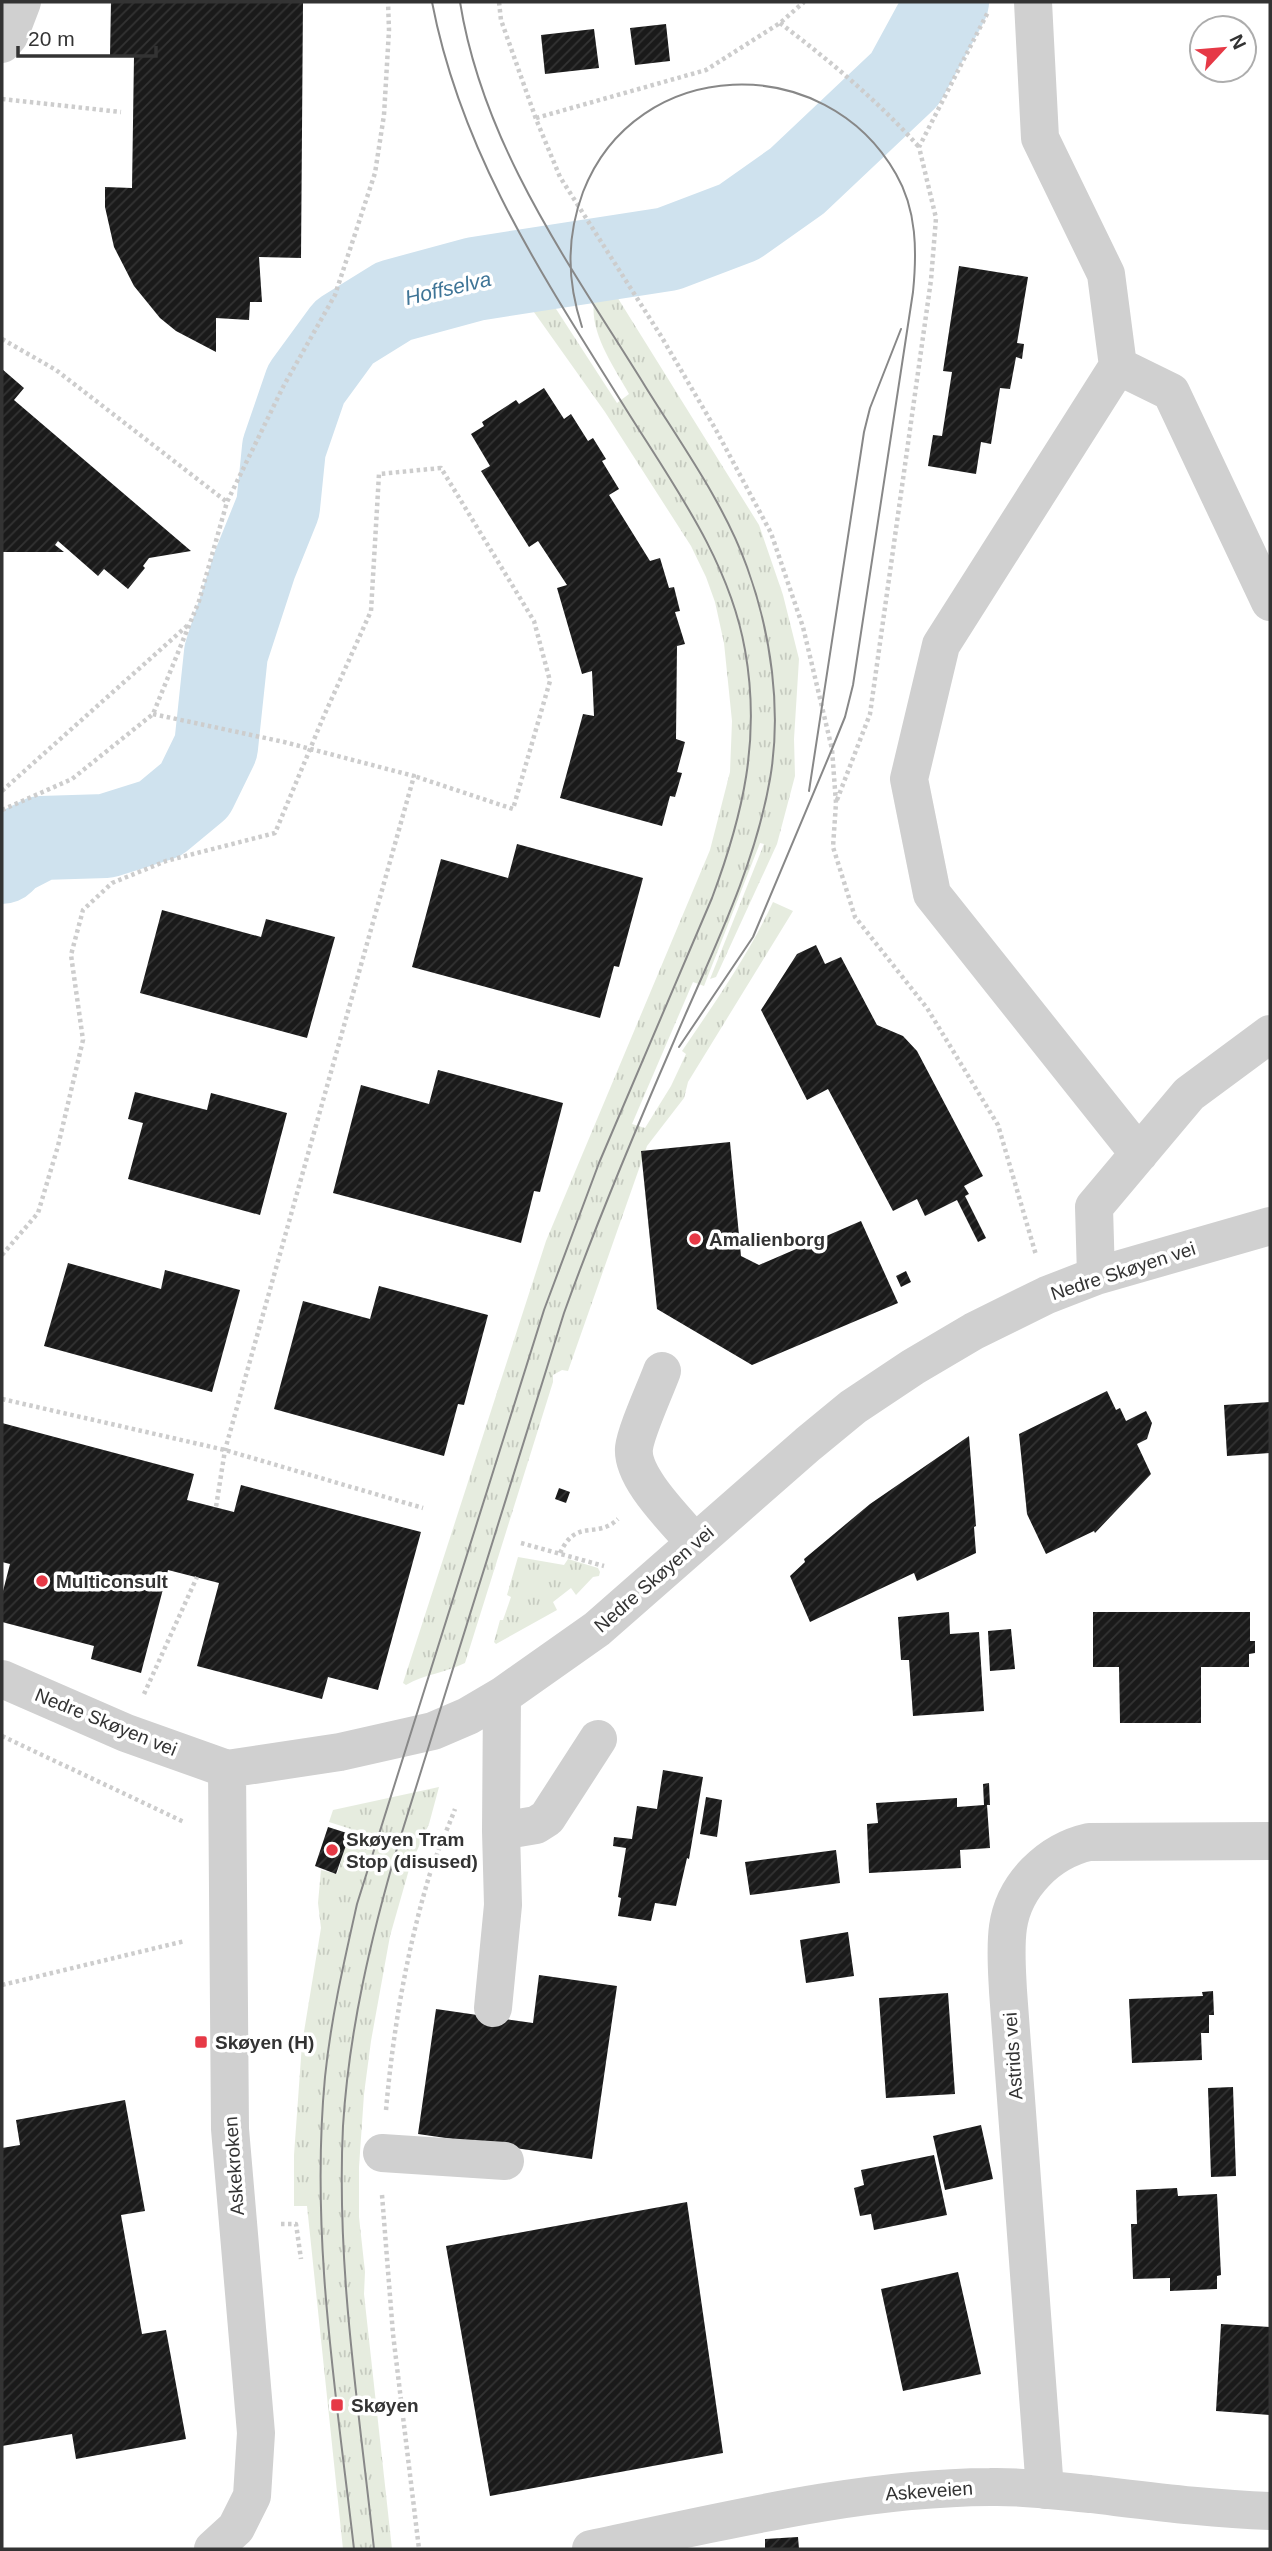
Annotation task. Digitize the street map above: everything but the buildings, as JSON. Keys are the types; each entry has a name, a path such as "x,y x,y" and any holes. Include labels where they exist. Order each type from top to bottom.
{"street":[{"path":"2,44 9,36 22,2"},
{"path":"1033,2 1040,138 1106,274 1118,366 941,645 909,779 932,894 1139,1154"},
{"path":"1118,366 1171,393 1270,602"},
{"path":"1096,1276 1094,1207 1189,1094 1270,1034"},
{"name":"Nedre Skøyen vei","path":"2,1679 126,1733 228,1769 340,1752 432,1731 468,1716 502,1696 597,1629 853,1407 913,1367 974,1331 1048,1295 1096,1276 1270,1226"},
{"path":"662,1371 634,1448 636,1465 645,1481 695,1543"},
{"path":"493,2008 503,1905 502,1696"},
{"path":"501,1831 536,1825 547,1818 598,1739"},
{"name":"Askekroken","path":"213,2549 236,2528 252,2496 256,2433 230,2129 228,1769"},
{"name":"Astrids vei","path":"1045,2490 1008,1991 1008,1925 1015,1901 1046,1861 1081,1844 1270,1841"},
{"path":"382,2153 505,2161"},
{"name":"Askeveien","path":"591,2549 837,2501 917,2489 992,2487 1045,2490 1235,2510 1270,2511"}],"path":[{"path":"2,810 72,779 153,714 199,601 227,502 283,387 335,295 375,173 384,115 388,2"},
{"path":"499,2 501,20 560,177 661,336 716,430 771,533 803,626 832,750 836,803 833,848 855,917 926,1008 998,1125 1048,1295"},
{"path":"536,118 706,70 780,23 804,2"},
{"path":"919,148 993,2"},
{"path":"780,23 830,61 902,128 919,148 936,218 931,280 870,713 836,803"},
{"path":"2,99 121,112"},
{"path":"2,339 56,370 227,502"},
{"path":"2,1255 38,1213 58,1146 83,1041 71,956 83,910 113,883 166,861 275,833 311,749 371,611 379,474 441,468 534,621 550,681 513,808 414,776 311,749 153,714"},
{"path":"2,791 189,625"},
{"path":"216,1507 225,1450 414,776"},
{"path":"2,1399 225,1450 423,1508"},
{"path":"559,1553 574,1533 613,1524 645,1481"},
{"path":"521,1543 603,1564 633,1597"},
{"path":"126,1733 197,1577"},
{"path":"2,1736 190,1825 229,1825"},
{"path":"419,2549 392,2321 381,2186 382,2153 400,1994 429,1877 456,1807"},
{"path":"2,1985 228,1931"}],"green space":[{"path":"596,263 759,525 783,595 799,659 794,739 795,776 777,844 716,977 710,979 764,844 760,843 704,986 693,982 632,1124 645,1128 671,1086 686,1054 682,1051 742,960 773,902 793,911 688,1082 684,1098 647,1146 568,1371 562,1370 553,1375 465,1663 406,1685 403,1683 546,1241 710,850 730,772 732,721 724,643 715,602 706,577 691,546 605,412 519,291 536,278 617,403 629,394 598,334 595,296 588,284 595,279 591,267"},
{"path":"518,1557 564,1565 568,1559 598,1568 600,1572 599,1576 593,1577 576,1595 571,1588 553,1602 557,1610 496,1644 494,1642 500,1620 503,1620 511,1597 507,1595"},
{"path":"439,1787 429,1824 410,1866 390,1936 371,2041 359,2167 364,2294 392,2549 343,2549 307,2206 294,2206 294,2155 302,2044 321,1928 318,1903 321,1870 337,1874 351,1829 329,1822 333,1810"}],"waterway":[{"name":"Hoffselva","path":"2,862 10,854 41,838 106,836 160,819 195,790 216,747 226,653 255,564 278,507 284,448 306,384 344,332 394,301 475,279 668,249 739,222 797,181 905,79 947,2"}],"tram line":[{"path":"354,2549 327,2314 321,2195 325,2077 347,1947 357,1904 544,1310 599,1163 723,867 746,776 751,715 745,650 738,618 714,556 682,498 568,316 511,217 464,114 446,59 432,2"},
{"path":"374,2549 350,2338 342,2179 343,2126 350,2055 370,1949 398,1845 564,1313 631,1142 730,913 753,847 770,779 775,726 768,645 755,592 737,543 701,474 533,203 488,106 471,55 460,2"},
{"path":"582,327 573,293 570,260 577,209 583,192 609,147 644,114 687,93 733,85 780,89 825,105 864,133 896,174 903,188 914,232 913,292 853,685 845,717 753,937 679,1047"},
{"path":"809,791 864,432 870,408 901,329"}],"place":[{"name":"Amalienborg","path":"695,1239"},
{"name":"Multiconsult","path":"42,1581"},
{"name":"Skøyen Tram Stop (disused)","path":"332,1850"},
{"name":"Skøyen (H)","path":"201,2042"},
{"name":"Skøyen","path":"337,2405"}]}
